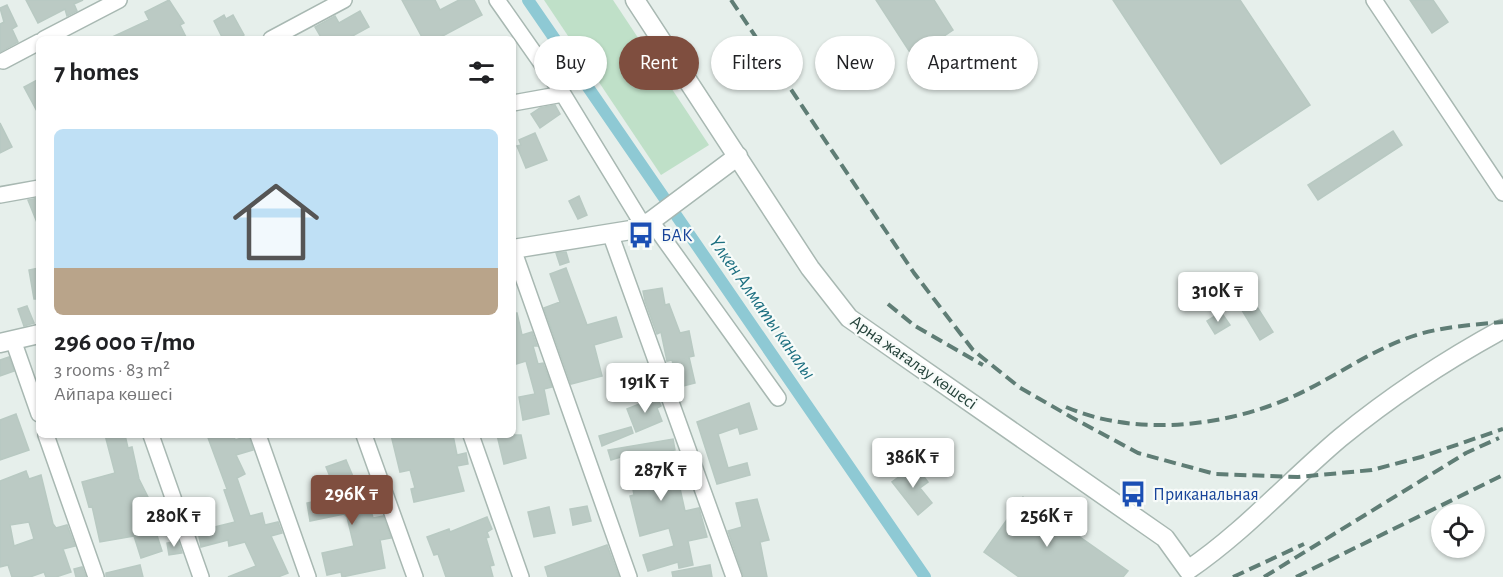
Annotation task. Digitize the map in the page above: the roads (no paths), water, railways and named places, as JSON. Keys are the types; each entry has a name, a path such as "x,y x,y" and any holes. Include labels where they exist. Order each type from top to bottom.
{"street":[{"path":"51,36 119,0"},
{"path":"277,36 344,0"},
{"path":"497,0 563,94 647,223 778,398"},
{"name":"Арна жағалау көшесі","path":"635,0 810,268 849,318 1164,538 1189,575"},
{"path":"1374,0 1503,193"},
{"path":"3,61 36,44"},
{"path":"516,102 563,94"},
{"path":"516,249 610,233 647,223 694,191 738,156"},
{"path":"0,195 36,189"},
{"path":"610,233 735,577"},
{"path":"516,257 629,577"},
{"path":"1189,575 1225,545 1340,438 1410,386 1503,329"},
{"path":"36,335 7,342 36,407"},
{"path":"47,438 96,577"},
{"path":"152,438 201,577"},
{"path":"259,438 308,577"},
{"path":"365,438 415,577"},
{"path":"472,438 521,577"}],"waterway":[{"name":"Үлкен Алматы каналы","path":"528,0 925,577"}],"railway":[{"path":"731,0 914,273 973,350 1019,387 1071,417 1138,453 1215,474 1298,477 1372,470 1421,457 1503,429"},
{"path":"888,304 915,326 983,365"},
{"path":"1066,407 1093,416 1150,425 1209,421 1266,407 1292,397 1390,345 1417,335 1453,327 1503,322"},
{"path":"1264,577 1466,453 1499,438"},
{"path":"1296,577 1503,475"},
{"path":"1233,577 1304,544"}],"place":[{"name":"БАК","path":"641,235"},
{"name":"Приканальная","path":"1133,494"}]}
